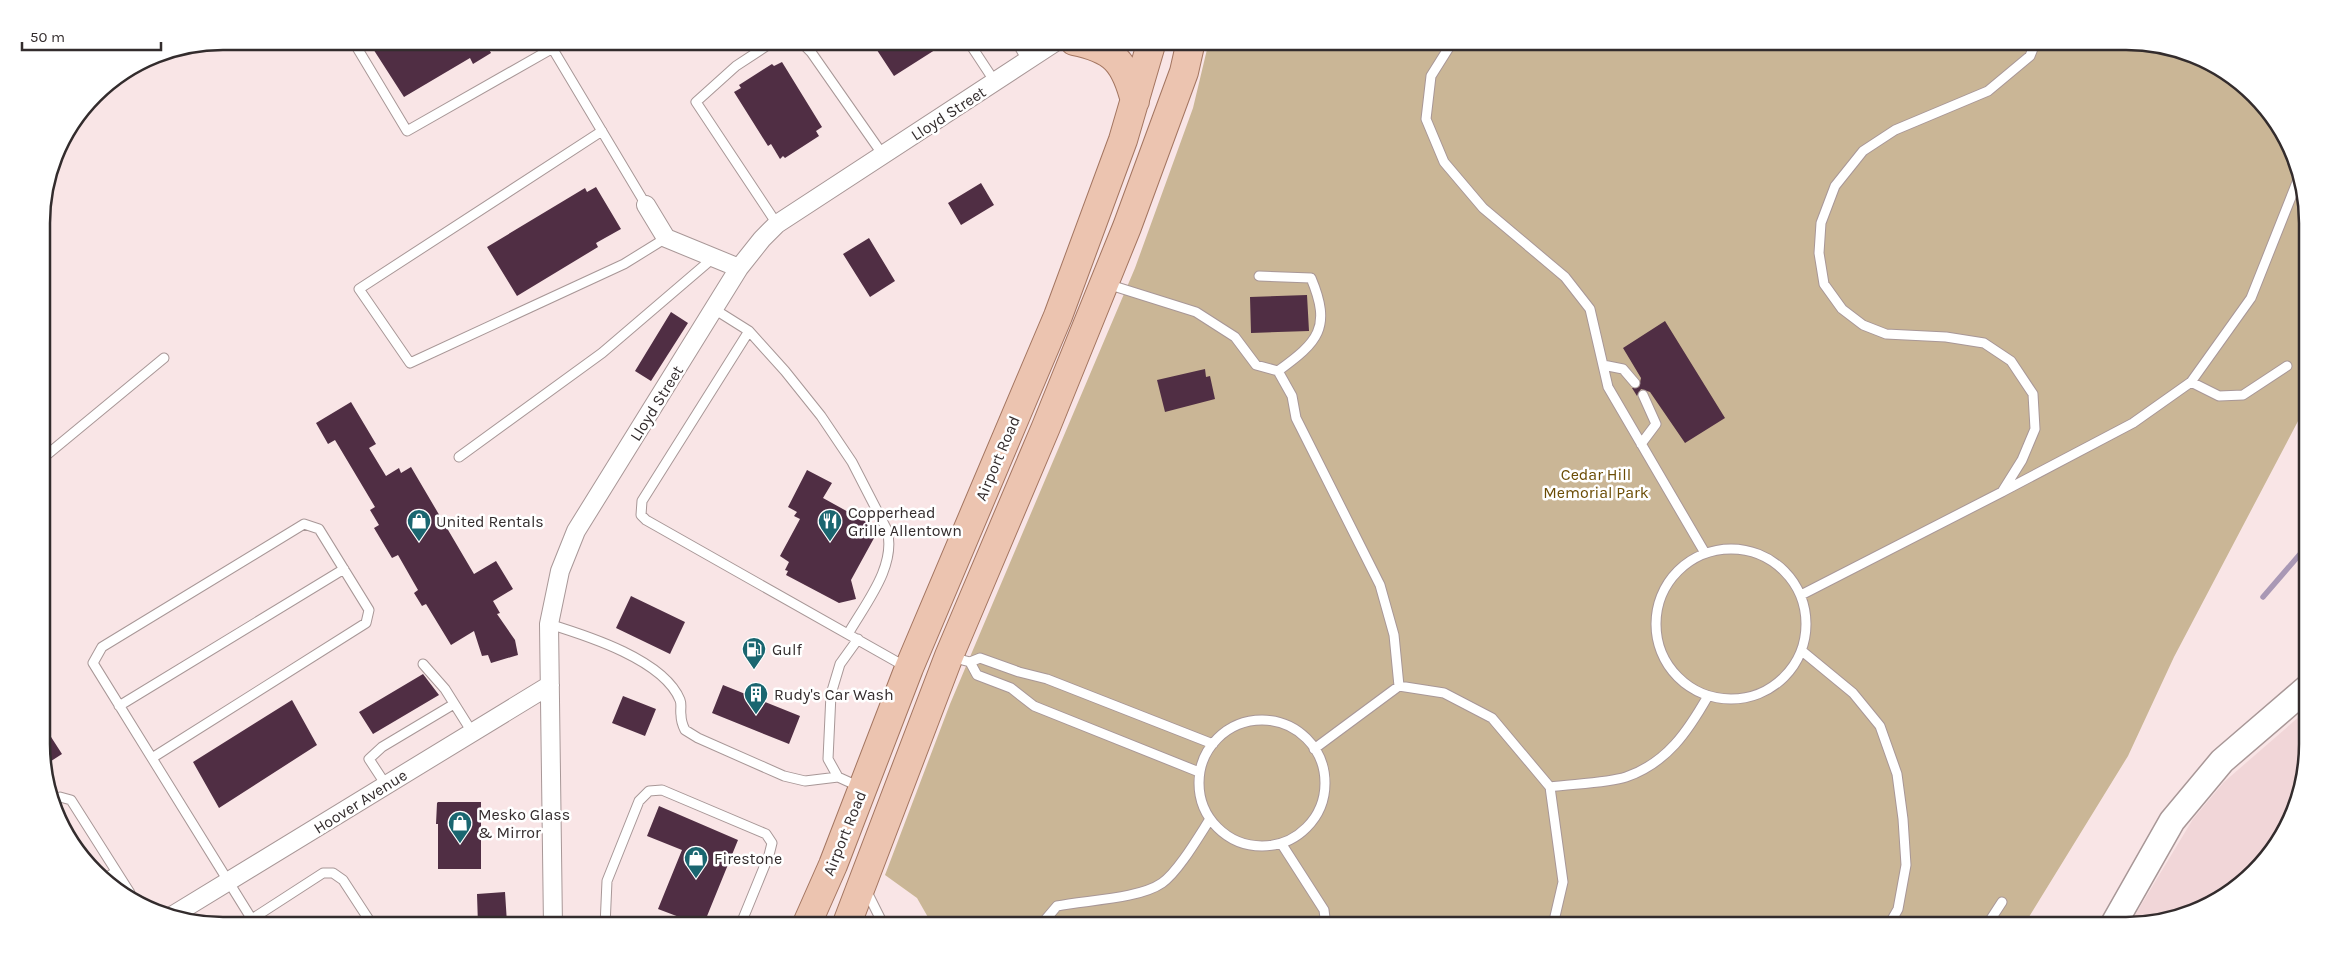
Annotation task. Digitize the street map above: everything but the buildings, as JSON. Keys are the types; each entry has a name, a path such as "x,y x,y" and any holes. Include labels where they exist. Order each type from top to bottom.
{"main road":[{"path":"1100,50 1120,62 1129,76 1135,101"},
{"name":"Airport Road","path":"810,917 833,865 850,783 909,668 1058,316 1123,140 1149,50"},
{"name":"Airport Road","path":"849,917 862,882 959,659 1042,436 1105,283 1184,72 1189,50"}],"street":[{"name":"Lloyd Street","path":"553,917 550,624 560,571 576,531 739,268 762,238 777,224 1043,50"},
{"path":"646,205 666,238 739,268"},
{"name":"Hoover Avenue","path":"180,911 550,684"},
{"path":"2118,917 2172,821 2222,761 2299,695"}],"lane":[{"path":"358,50 407,131 542,50"},
{"path":"553,50 646,205"},
{"path":"760,50 736,66 696,102 777,224"},
{"path":"808,50 883,154"},
{"path":"974,50 995,82"},
{"path":"1021,50 1027,60"},
{"path":"1447,50 1431,76 1426,119 1444,162 1483,208 1565,277 1590,309 1608,387 1705,553"},
{"path":"2002,492 2022,460 2035,429 2033,394 2011,360 1984,343 1946,337 1886,334 1863,325 1842,309 1824,284 1819,253 1821,223 1835,186 1864,151 1895,130 1988,91 2030,56 2032,50"},
{"path":"602,131 359,289 410,363 624,264 666,238"},
{"path":"1801,595 2133,423 2191,382 2251,298 2295,188"},
{"path":"458,457 602,353 713,258"},
{"path":"1259,276 1311,278 1320,298 1321,328 1304,352 1278,371"},
{"path":"1105,283 1196,312 1235,337 1256,365 1278,371 1292,396 1296,418 1380,585 1394,634 1399,686"},
{"path":"714,309 749,331 785,372 832,431 852,462 887,530 890,540 883,572 848,634"},
{"path":"749,331 642,501 641,515 646,520 686,543 909,668"},
{"path":"50,452 164,358"},
{"path":"1603,365 1623,369 1635,383"},
{"path":"2191,382 2219,396 2243,394 2287,366"},
{"path":"1641,444 1656,424 1643,395"},
{"path":"152,758 366,623 369,610 319,529 304,524 102,647 93,663 119,706 230,882 251,917"},
{"path":"1729,548 1753,551 1775,562 1793,579 1801,595 1804,601 1808,626 1802,651 1789,673 1770,690 1746,699 1720,699 1708,696 1696,692 1675,676 1662,655 1656,631 1657,606 1667,584 1683,565 1705,553 1729,548"},
{"path":"119,706 344,569"},
{"path":"550,624 587,635 654,668 669,682 681,701 681,717 685,730 698,738 784,776 805,781 850,783"},
{"path":"850,783 828,759 830,694 840,664 858,639"},
{"path":"1802,651 1853,693 1880,726 1897,774 1903,819 1906,865 1898,909 1894,917"},
{"path":"959,659 980,658 1018,672 1047,679 1213,744"},
{"path":"959,659 977,675 1011,688 1034,706 1199,772"},
{"path":"423,664 445,689 472,732"},
{"path":"1011,688 1018,672"},
{"path":"1314,749 1399,686 1444,693 1492,718 1550,787 1564,882 1555,917"},
{"path":"1550,787 1626,777 1662,759 1688,731 1708,696"},
{"path":"386,785 370,759 382,747 454,704"},
{"path":"1256,720 1276,721 1295,729 1310,742 1314,749 1320,759 1325,779 1323,799 1315,818 1300,833 1281,843 1259,846 1238,842 1220,830 1206,814 1199,794 1199,772 1206,752 1219,736 1236,725 1256,720"},
{"path":"605,917 607,881 638,801 649,791 662,790 766,834 772,843 770,855 744,917"},
{"path":"59,798 71,800 126,887"},
{"path":"1048,917 1057,906 1131,895 1162,883 1185,856 1210,818"},
{"path":"1281,843 1324,910 1325,917"},
{"path":"111,875 116,872"},
{"path":"261,917 323,873 333,873 343,880 367,917"},
{"path":"862,882 880,917"},
{"path":"1992,917 2002,902"}],"shaded area":[{"path":"2299,717 2296,777 2290,799 2281,820 2263,849 2231,881 2212,894 2192,904 2170,911 2134,917 2193,819 2224,782"}],"green space":[{"name":"Cedar Hill Memorial Park","path":"1207,50 2126,50 2148,51 2181,59 2222,79 2240,93 2270,127 2281,147 2290,168 2298,201 2299,419 2174,657 2128,756 2029,917 928,917 917,898 885,875 950,704 1135,268 1193,108"}],"waterway":[{"path":"2263,597 2299,555"}],"place":[{"name":"United Rentals","path":"419,542"},
{"name":"Copperhead Grille Allentown","path":"830,542"},
{"name":"Gulf","path":"754,670"},
{"name":"Rudy's Car Wash","path":"756,715"},
{"name":"Mesko Glass & Mirror","path":"460,844"},
{"name":"Firestone","path":"696,879"}]}
